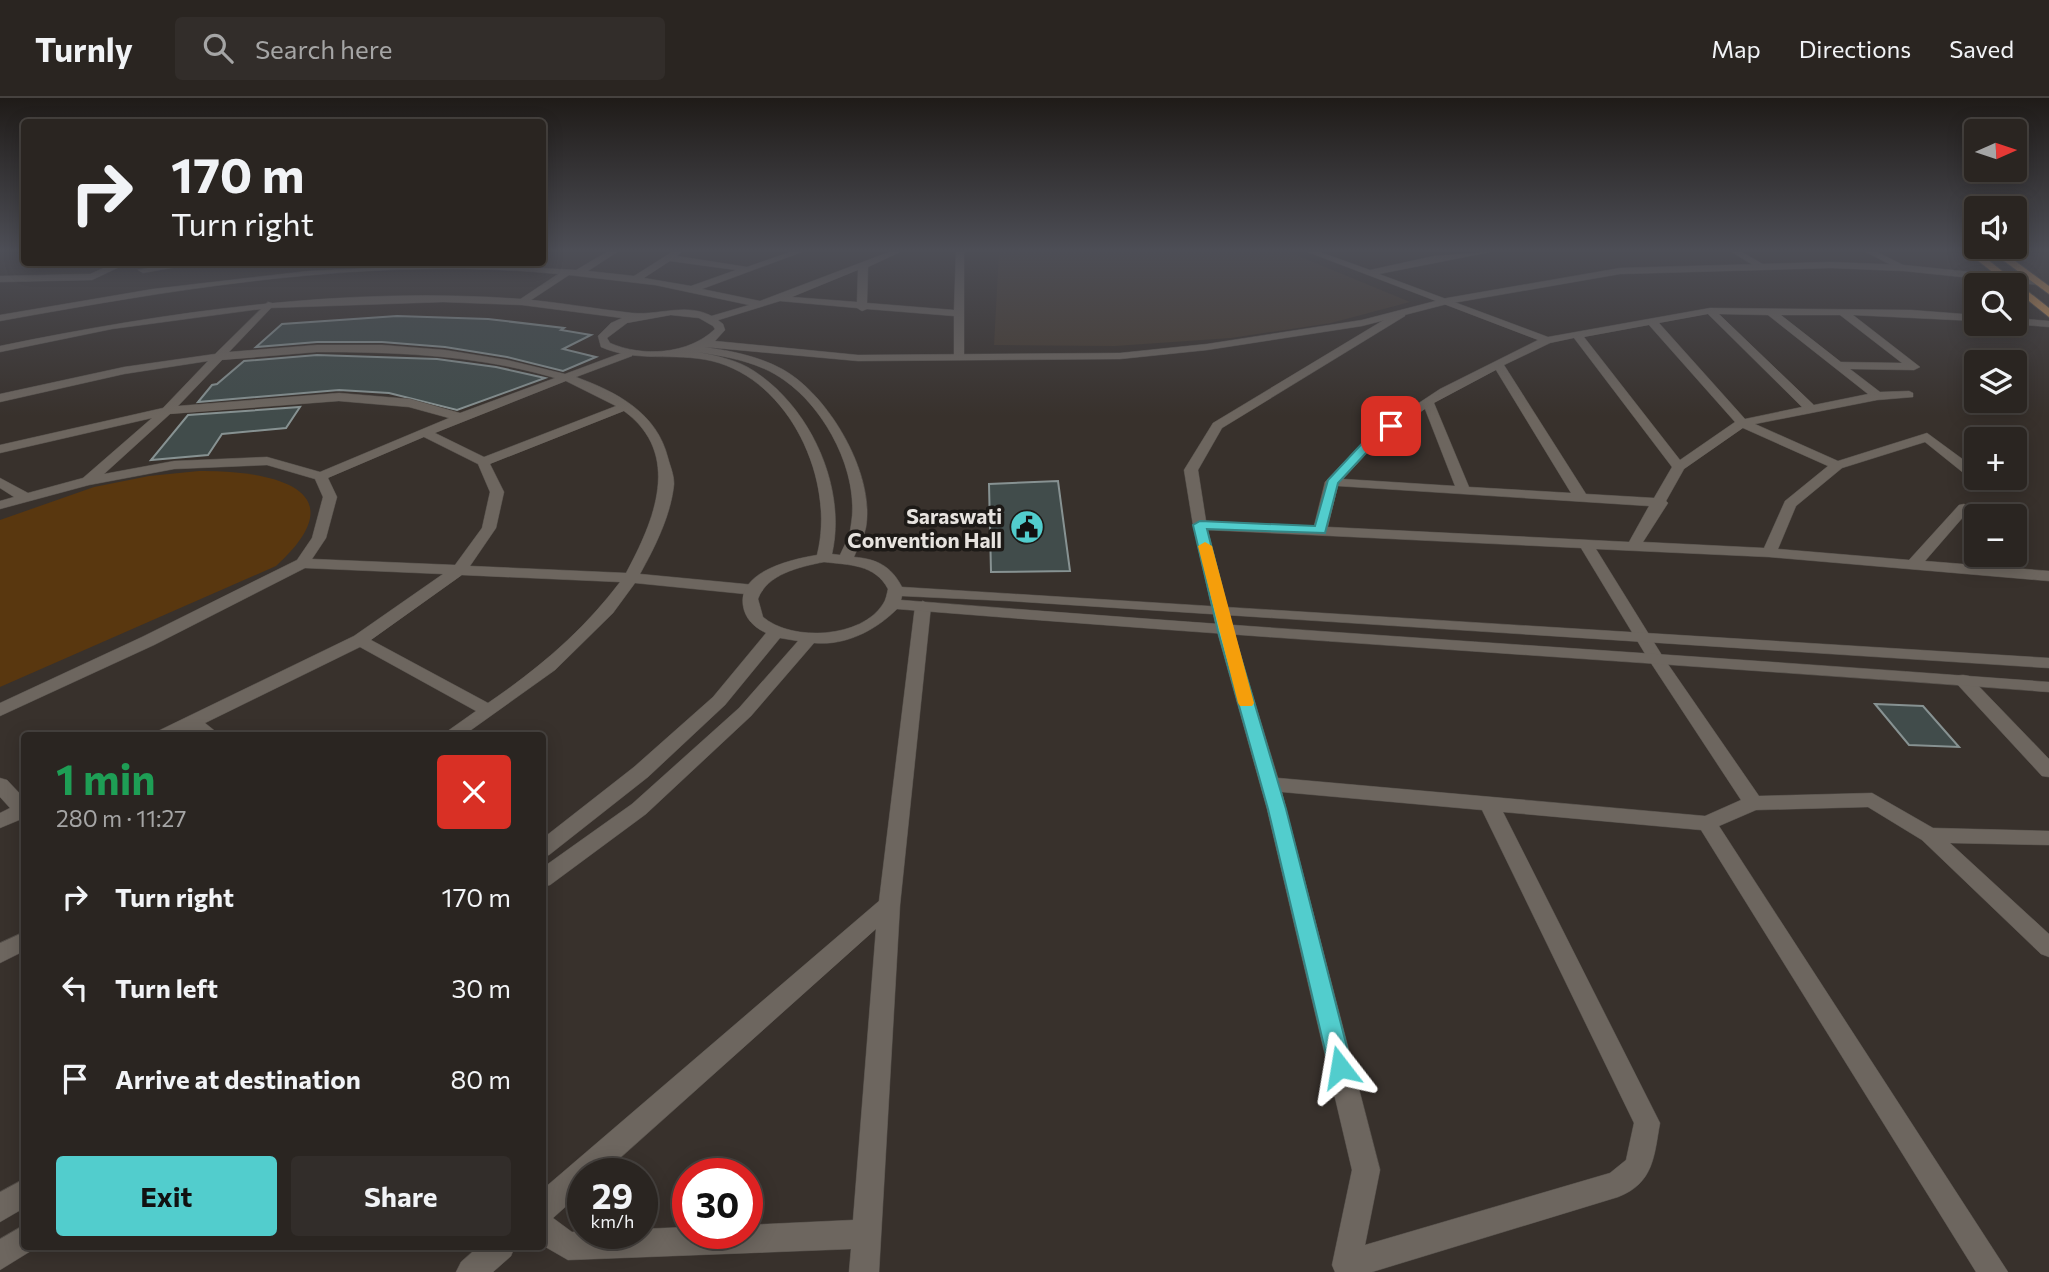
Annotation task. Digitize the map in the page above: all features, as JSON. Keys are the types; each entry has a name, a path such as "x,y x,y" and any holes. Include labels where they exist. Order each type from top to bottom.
{"street":[{"path":"0,318 66,307"},
{"path":"0,349 112,326 289,307"},
{"path":"0,356 111,331 265,308 333,307"},
{"path":"470,307 514,309 615,325"},
{"path":"559,307 639,317"},
{"path":"628,354 605,345 602,338 606,331 639,317 671,312 712,319 751,307"},
{"path":"851,307 960,313"},
{"path":"959,356 960,307"},
{"path":"705,343 858,358 1120,356 1207,347 1401,314 1427,307"},
{"path":"1462,307 1547,340"},
{"path":"88,481 167,411 265,308"},
{"path":"1710,311 1811,409"},
{"path":"1320,530 1332,482 1373,439 1428,402 1547,340 1710,311 1842,312 1964,317"},
{"path":"1770,311 1877,396"},
{"path":"1838,365 1914,367 1842,312"},
{"path":"1401,314 1217,426 1191,470 1200,525 1223,621 1270,784 1366,1170 1349,1268 1618,1184 1638,1167 1647,1123 1488,802"},
{"path":"678,352 705,343 720,330 712,319"},
{"path":"1651,321 1742,424 1838,465"},
{"path":"2027,322 2049,324"},
{"path":"1578,336 1679,467"},
{"path":"705,343 729,354 766,365 791,379 835,429 850,464 859,496 859,526 846,558"},
{"path":"0,398 74,380 216,358 316,349 401,349 460,353 568,376 627,406 657,437 667,480 657,528 633,578 580,640 489,711 456,732"},
{"path":"0,505 88,481 174,465 267,461 321,476 461,417 628,354 678,352 718,359 749,372 786,408 804,434 820,470 830,528 824,558"},
{"path":"1498,364 1580,496"},
{"path":"1633,547 1661,503 1679,467 1742,424 1877,396 1909,395"},
{"path":"0,449 167,411 339,397 410,403 461,417"},
{"path":"1428,402 1463,489"},
{"path":"483,462 627,406"},
{"path":"171,732 360,640 460,569 489,528 497,492 483,462 424,432"},
{"path":"1769,553 1790,504 1838,465 1927,437 1964,467"},
{"path":"0,710 148,641 302,563 319,538 330,497 321,476"},
{"path":"0,482 24,497"},
{"path":"1332,482 1661,503"},
{"path":"1913,565 1964,508"},
{"path":"1200,525 1769,553 2049,576"},
{"path":"1585,543 1650,648 1753,803"},
{"path":"824,558 866,562 882,569 893,579 895,598 883,617 866,628 843,635 808,640 776,632 761,624 752,613 750,601 755,590 766,578 782,568 824,558"},
{"path":"302,563 633,578 755,590"},
{"path":"895,598 1009,596 1223,621"},
{"path":"895,598 923,606 1223,621 1650,648 2049,663"},
{"path":"864,1272 889,905 923,606"},
{"path":"546,846 641,772 719,701 776,632"},
{"path":"360,640 489,711"},
{"path":"546,875 639,809 745,712 808,640"},
{"path":"1650,648 2049,687"},
{"path":"1963,680 2049,771"},
{"path":"191,722 206,732"},
{"path":"1270,784 1707,823 1753,803 1872,800 1929,835 2049,948"},
{"path":"0,785 21,807"},
{"path":"0,821 21,811"},
{"path":"1707,823 1993,1272"},
{"path":"1929,835 2049,838"},
{"path":"546,1205 889,905"},
{"path":"0,954 21,943"},
{"path":"0,1208 21,1194"},
{"path":"546,1230 568,1246 867,1234"},
{"path":"0,1256 21,1241"},
{"path":"471,1272 496,1250"}],"shaded area":[{"path":"996,307 1392,307 1331,323 1231,338 1115,346 994,345"},
{"path":"199,471 252,474 276,480 295,489 308,501 310,518 300,539 276,566 0,687 0,520 94,487 149,476"}],"building":[{"path":"397,316 488,319 564,328 561,330 591,335 563,349 596,357 563,371 507,357 445,347 382,342 317,342 256,347 282,324"},
{"path":"317,355 437,359 496,367 545,378 457,410 389,393 339,390 198,402 212,385 217,384 244,361"},
{"path":"300,407 286,428 222,434 208,455 151,460 188,415"},
{"name":"Saraswati Convention Hall","path":"1058,481 1070,571 991,572 989,484"},
{"path":"1875,704 1923,706 1959,747 1909,745"}],"slow traffic":[{"path":"1205,546 1225,631 1246,703"}],"place":[{"name":"Saraswati Convention Hall","path":"1027,527"}],"route":[{"path":"1340,1067 1277,809 1225,631 1200,525 1320,530 1332,482 1373,439 1391,426"}]}
